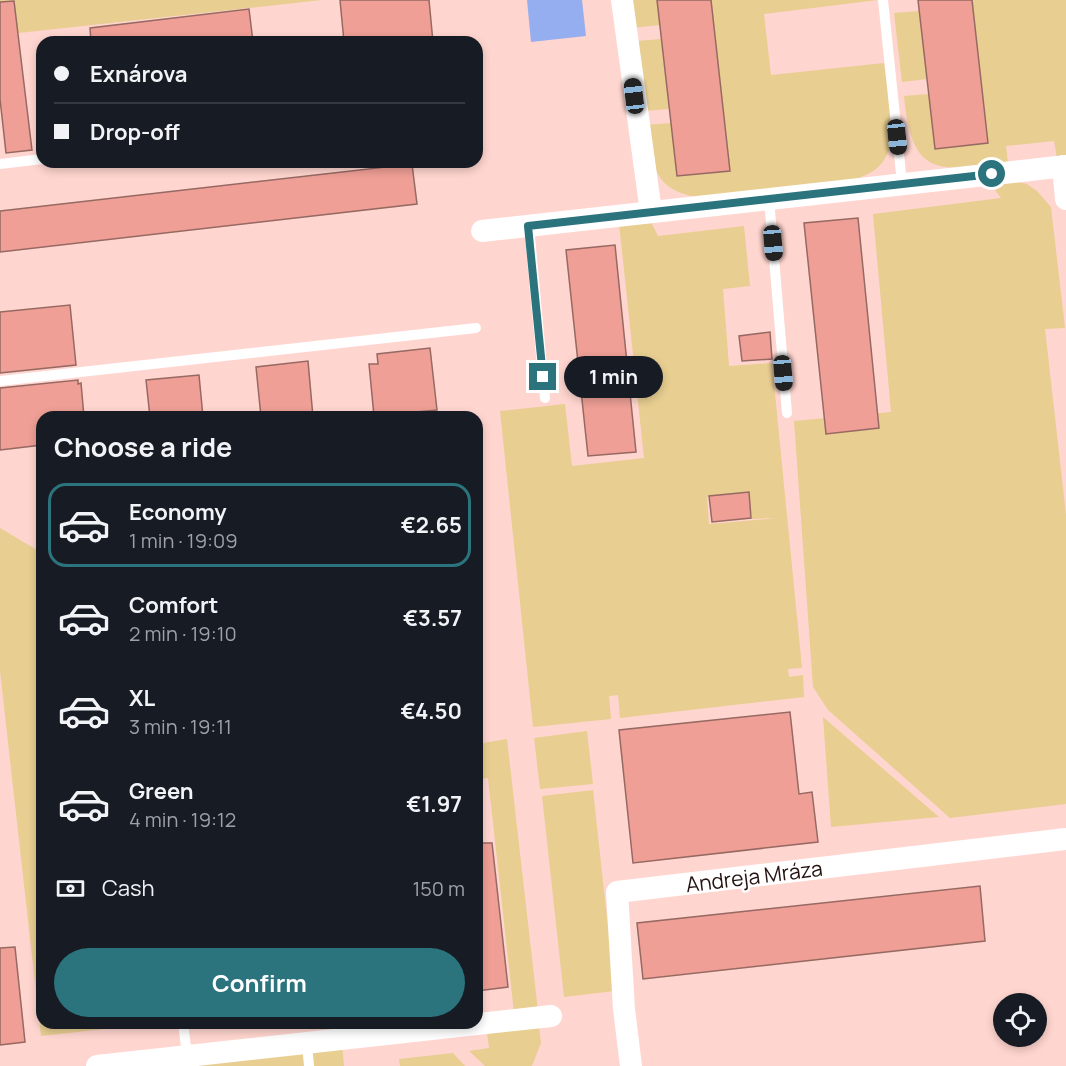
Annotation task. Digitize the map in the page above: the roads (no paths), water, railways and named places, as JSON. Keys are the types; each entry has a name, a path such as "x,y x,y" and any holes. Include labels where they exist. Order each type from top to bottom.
{"street":[{"path":"622,0 651,212"},
{"path":"482,231 1065,166 1066,199"},
{"name":"Andreja Mráza","path":"631,1066 616,892 1066,839"},
{"path":"483,1022 551,1016"},
{"path":"97,1066 307,1043 409,1029"}],"lane":[{"path":"883,0 902,183"},
{"path":"0,164 36,160"},
{"path":"769,199 787,413"},
{"path":"528,226 545,398"},
{"path":"0,381 476,328"},
{"path":"184,1029 187,1055"},
{"path":"307,1043 309,1066"}],"water":[{"path":"527,0 582,0 586,36 531,42"}]}
